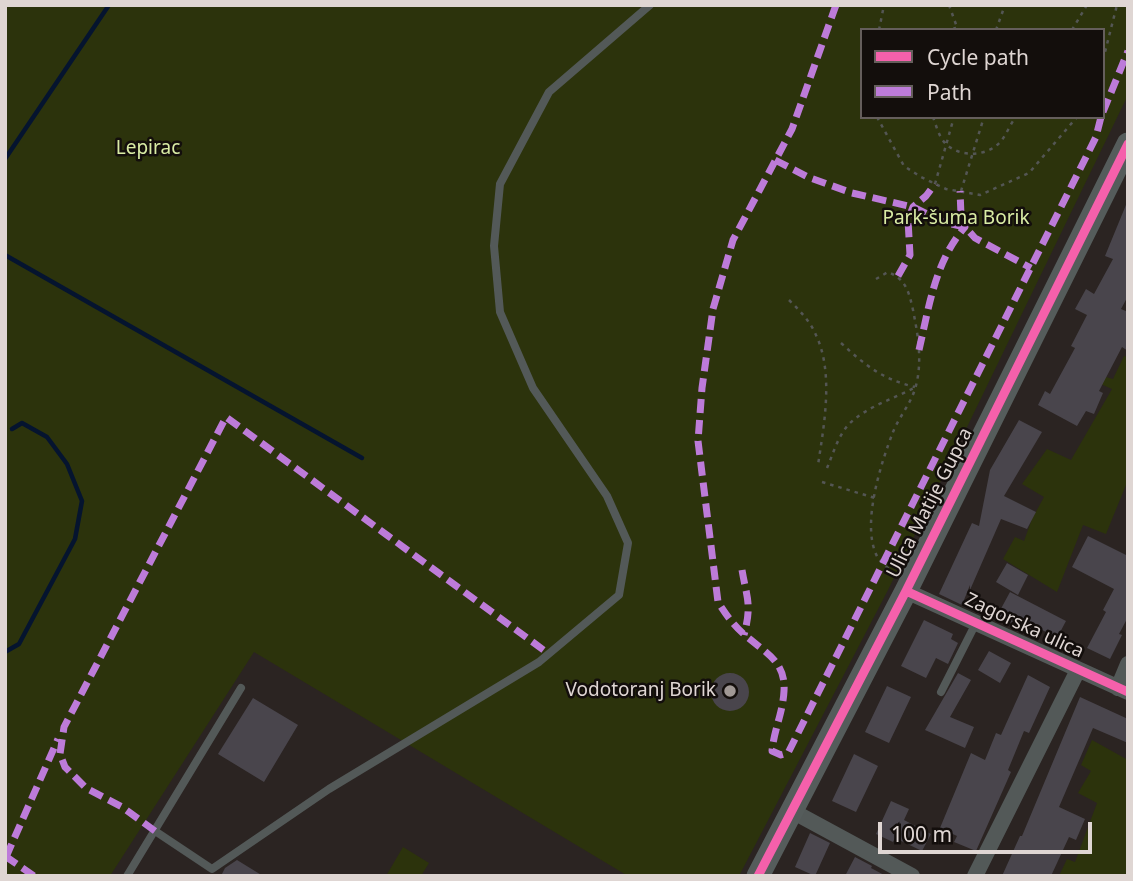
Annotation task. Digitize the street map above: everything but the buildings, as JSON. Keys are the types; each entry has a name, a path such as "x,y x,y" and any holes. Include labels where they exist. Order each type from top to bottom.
{"street":[{"name":"Ulica Matije Gupca","path":"758,876 1128,144"},
{"name":"Zagorska ulica","path":"904,585 976,623 1123,690"},
{"path":"1123,690 1128,664"},
{"path":"975,876 1078,670"},
{"path":"792,811 912,876"}],"lane":[{"path":"155,831 212,869 329,789 540,662 619,595 628,543 607,496 533,388 500,312 494,246 500,184 549,92 650,5"},
{"path":"941,692 976,623"},
{"path":"127,876 241,688"}],"path":[{"path":"879,28 884,5"},
{"path":"949,5 958,28"},
{"path":"997,28 1005,5"},
{"path":"1073,28 1087,5"},
{"path":"1105,52 1117,5"},
{"path":"878,119 904,166 935,184 980,195 1029,173 1075,119"},
{"path":"934,119 943,142 961,153 991,149 1001,141 1014,119"},
{"path":"935,184 954,119"},
{"path":"960,191 983,119"},
{"path":"876,279 888,272 905,283 911,299 919,350 916,387 910,404 894,431 875,498 872,519 873,544 878,558 904,585"},
{"path":"789,300 806,317 817,337 823,362 827,402 818,465"},
{"path":"841,343 890,381 916,387"},
{"path":"827,468 848,425 916,387"},
{"path":"822,482 875,498"}],"green space":[{"path":"5,5 1128,5 1128,95 888,590 739,876 628,876 254,652 110,876 5,876"},
{"path":"1124,356 1128,357 1128,480 1106,534 1083,525 1057,592 1003,559 1015,537 1024,541 1044,497 1022,484 1047,449 1071,460 1112,389 1096,382 1102,376 1113,379"},
{"path":"1092,740 1128,760 1128,876 1059,876 1067,859 1075,862 1097,803 1078,793 1091,771 1081,765"},
{"path":"403,847 429,863 421,876 386,876"}],"waterway":[{"path":"5,159 109,5"},
{"path":"5,255 362,458"},
{"path":"5,652 19,644 75,539 82,501 67,464 47,437 22,423 12,429"}],"marked path":[{"path":"836,5 792,129 733,240 713,309 698,441 718,602 734,625 767,653 782,673 783,699 772,751 781,755 788,753 1096,137 1100,119"},
{"path":"1105,107 1128,51"},
{"path":"775,160 808,177 852,193 913,207 943,222 965,227 975,238 1031,268"},
{"path":"898,276 910,255 908,220 913,207 935,184"},
{"path":"919,350 940,270 955,240 965,227 961,215 960,191"},
{"path":"155,831 122,807 86,788 65,767 60,754 64,727 226,417 549,654"},
{"path":"742,570 748,608 744,635"},
{"path":"6,857 58,739"},
{"path":"5,856 34,876"}],"cycle path":[{"path":"758,876 906,591 1128,144"},
{"path":"906,591 1128,692"}],"place":[{"name":"Vodotoranj Borik","path":"730,691"}],"park label":[{"name":"Lepirac","path":"148,149"},
{"name":"Park-šuma Borik","path":"956,219"}]}
